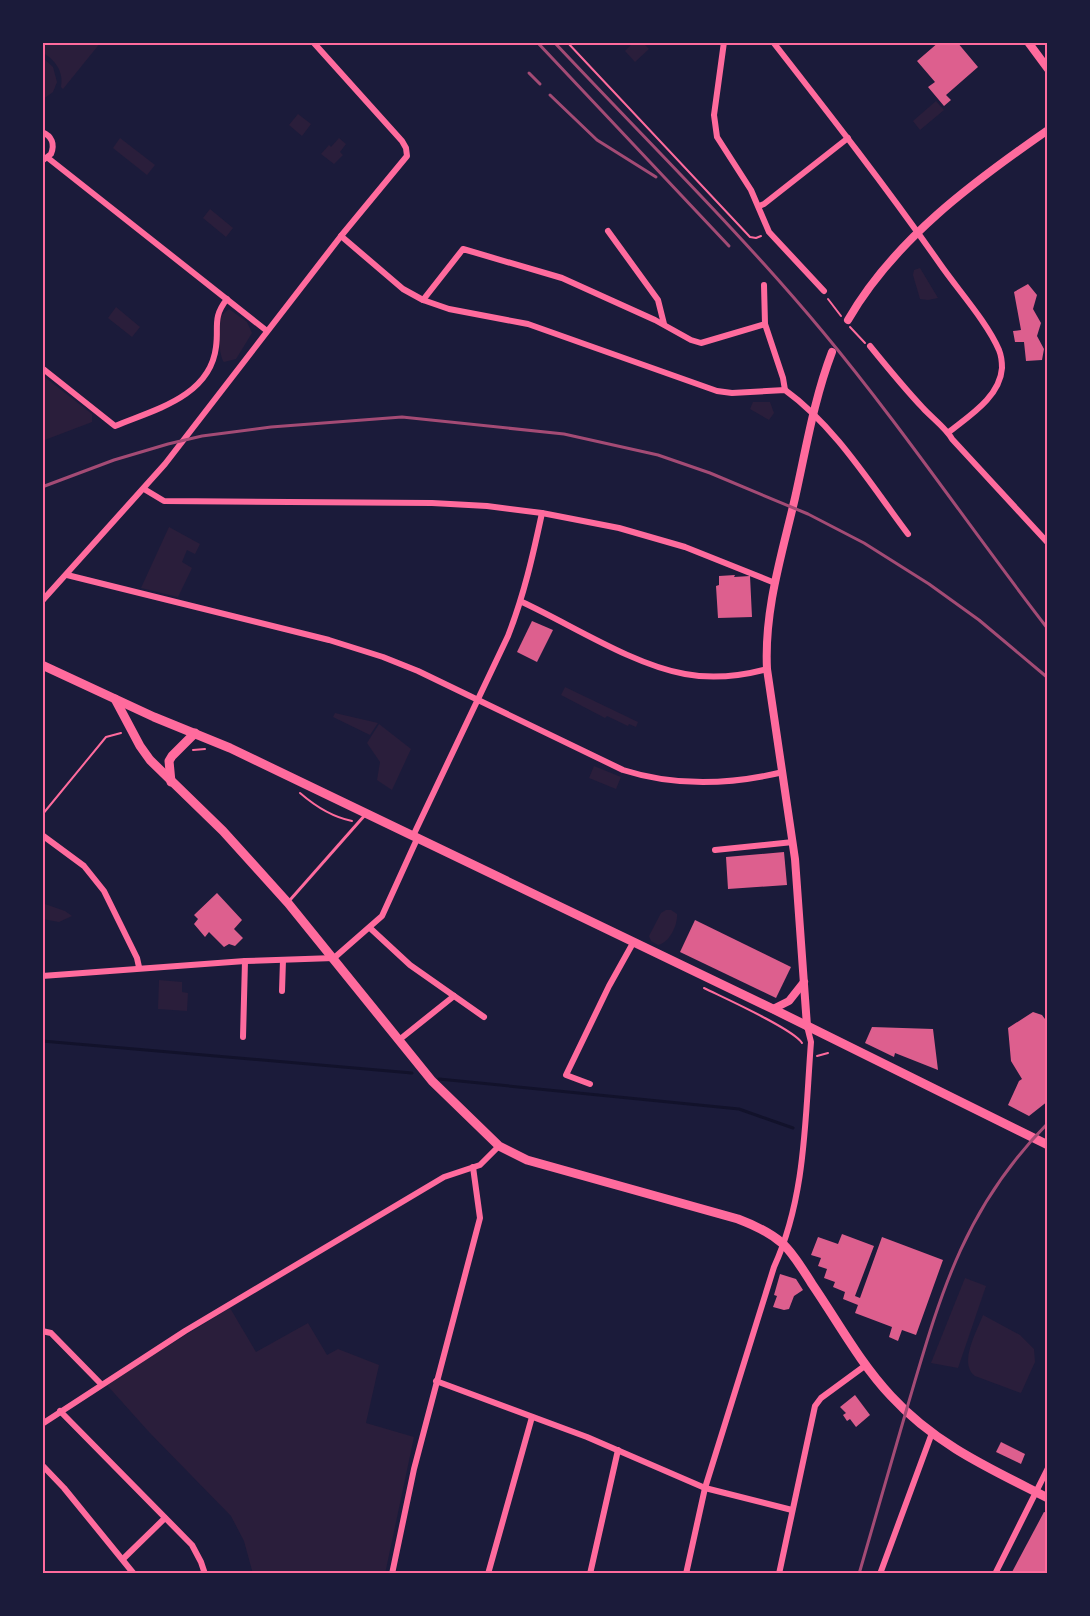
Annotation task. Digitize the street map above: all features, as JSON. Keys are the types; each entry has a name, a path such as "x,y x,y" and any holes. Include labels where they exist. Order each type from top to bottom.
{"main road":[{"path":"42,665 230,748 773,1009 1045,1144"},
{"path":"115,699 140,746 171,782 223,831 288,903 432,1082 499,1146 527,1160 738,1219 768,1232 784,1245 866,1365 892,1398 946,1444 979,1464 1048,1498"},
{"path":"171,782 169,761 195,733"}],"street":[{"path":"42,601 144,489 202,418 341,236 407,156 402,141 313,42"},
{"path":"724,42 714,128 721,145 759,206 769,231 824,291"},
{"path":"773,42 848,138 986,328 1000,351 1002,366 1000,380 984,403 949,432"},
{"path":"1028,42 1048,69"},
{"path":"848,320 874,280 917,232 995,168 1048,130"},
{"path":"42,132 49,136 53,145 51,154 45,160 267,332"},
{"path":"759,206 848,138"},
{"path":"608,231 658,300 664,324"},
{"path":"341,236 403,289 423,300 449,309 528,324 717,391 732,393 785,390"},
{"path":"423,300 463,249 562,278 701,343 765,324"},
{"path":"764,285 765,324 785,390 814,414 829,431 908,534"},
{"path":"42,368 115,426 178,400 198,384 208,371 215,354 217,315 227,299"},
{"path":"870,346 921,406 949,432 952,439 1048,543"},
{"path":"686,1574 705,1488 774,1267 792,1220 804,1148 811,1042 807,1026 793,843 767,669 767,623 814,414 832,352"},
{"path":"144,489 164,501 432,503 488,506 542,513 619,528 685,547 775,583"},
{"path":"42,976 245,960 334,958 370,928 382,916 415,838 508,636 522,602 542,513"},
{"path":"67,575 361,650 418,671 623,770 646,777 682,783 708,784 783,772"},
{"path":"522,602 612,647 670,671 728,676 767,669"},
{"path":"42,835 84,866 104,891 137,958 139,968"},
{"path":"715,850 793,843"},
{"path":"370,928 410,965 484,1017"},
{"path":"590,1084 566,1075 609,986 633,943"},
{"path":"243,1037 245,960"},
{"path":"282,991 283,960"},
{"path":"773,1009 789,1001 804,982"},
{"path":"399,1040 454,996"},
{"path":"42,1424 185,1331 444,1177 488,1159 499,1146"},
{"path":"392,1574 414,1468 480,1218 473,1167"},
{"path":"42,1331 51,1333 101,1384"},
{"path":"779,1574 815,1406 821,1398 866,1365"},
{"path":"436,1381 618,1450 705,1488 792,1510"},
{"path":"60,1411 192,1545 205,1574"},
{"path":"488,1574 532,1417"},
{"path":"880,1574 932,1433"},
{"path":"590,1574 618,1450"},
{"path":"42,1464 134,1574"},
{"path":"995,1574 1048,1468"},
{"path":"123,1559 165,1518"}],"lane":[{"path":"288,903 366,814"}],"path":[{"path":"567,42 750,237 756,238 769,231"},
{"path":"42,815 106,737 119,733"},
{"path":"192,750 205,748"},
{"path":"784,1029 795,1035 802,1045"},
{"path":"816,1059 828,1053"}],"shaded area":[{"path":"42,42 101,42 63,89 60,71 55,62 42,52"},
{"path":"634,42 642,42 649,49 635,62 625,51"},
{"path":"42,57 53,67 57,82 53,92 42,100"},
{"path":"936,101 944,110 920,130 913,121"},
{"path":"298,114 311,124 302,136 289,125"},
{"path":"120,138 155,165 147,175 113,148"},
{"path":"339,138 346,144 340,152 343,155 334,164 321,154"},
{"path":"210,209 233,228 226,237 203,218"},
{"path":"920,268 938,298 920,299 913,275 914,270"},
{"path":"116,307 140,327 132,337 108,318"},
{"path":"229,309 247,322 252,333 236,359 224,362 220,349 219,321"},
{"path":"42,375 92,414 92,422 42,441"},
{"path":"753,402 770,402 774,413 769,420 750,409"},
{"path":"169,527 200,544 195,554 187,550 182,562 192,568 178,597 141,588"},
{"path":"565,687 638,722 636,727 629,724 628,726 607,716 605,718 561,695"},
{"path":"335,713 378,723 370,735 333,717"},
{"path":"379,724 411,749 392,790 377,780 380,762 367,743"},
{"path":"594,766 621,777 616,789 589,778"},
{"path":"42,903 65,911 72,916 59,922 42,919"},
{"path":"666,910 677,914 676,923 666,941 658,945 651,941 649,936 661,913"},
{"path":"159,980 182,982 182,992 188,993 187,1011 158,1009"},
{"path":"965,1278 986,1286 958,1368 931,1363"},
{"path":"230,1308 256,1352 308,1323 327,1355 338,1349 379,1365 366,1423 414,1437 385,1574 253,1574 244,1541 231,1516 106,1384"},
{"path":"983,1315 1020,1335 1034,1349 1035,1362 1021,1393 975,1376 970,1371 968,1356 970,1347"}],"building":[{"path":"939,42 957,42 978,67 946,95 951,100 944,106 928,87 935,82 917,61"},
{"path":"1028,284 1037,295 1033,309 1041,323 1037,336 1044,349 1042,360 1026,361 1024,342 1015,342 1013,331 1021,330 1014,292"},
{"path":"735,575 734,577 750,576 752,617 718,618 716,586 719,585 719,576"},
{"path":"532,621 553,630 537,662 517,652"},
{"path":"784,852 787,885 728,889 726,857"},
{"path":"217,893 242,920 234,929 243,938 235,946 229,944 224,947 209,932 205,937 194,924 198,919 194,915"},
{"path":"695,920 791,967 776,998 680,952"},
{"path":"1033,1012 1042,1015 1048,1023 1048,1101 1029,1116 1008,1105 1022,1079 1011,1061 1008,1028"},
{"path":"872,1027 933,1029 938,1070 895,1053 894,1057 865,1043"},
{"path":"842,1234 874,1246 855,1296 860,1298 882,1237 943,1260 916,1335 902,1330 898,1341 889,1337 892,1327 855,1313 858,1305 843,1299 845,1292 833,1287 835,1282 824,1278 827,1269 818,1266 821,1258 811,1255 818,1237 838,1244"},
{"path":"780,1274 796,1279 803,1290 794,1296 789,1309 784,1310 773,1307"},
{"path":"855,1395 870,1415 856,1427 850,1419 847,1421 843,1415 846,1413 840,1407"},
{"path":"1001,1442 1025,1454 1021,1464 996,1452"},
{"path":"1044,1512 1048,1513 1048,1574 1011,1574"}],"waterway":[{"path":"42,1041 412,1073"},
{"path":"439,1079 739,1109 793,1128"}],"railway":[{"path":"537,42 729,246"},
{"path":"554,42 725,221 823,332 881,405 1048,629"},
{"path":"529,73 540,84"},
{"path":"550,95 597,140 656,177"},
{"path":"42,487 114,460 168,444 202,436 271,427 402,417 564,434 658,455 710,473 808,514 864,543 929,584 979,620 1048,678"},
{"path":"859,1574 931,1328 958,1256 995,1188 1019,1155 1048,1123"}]}
